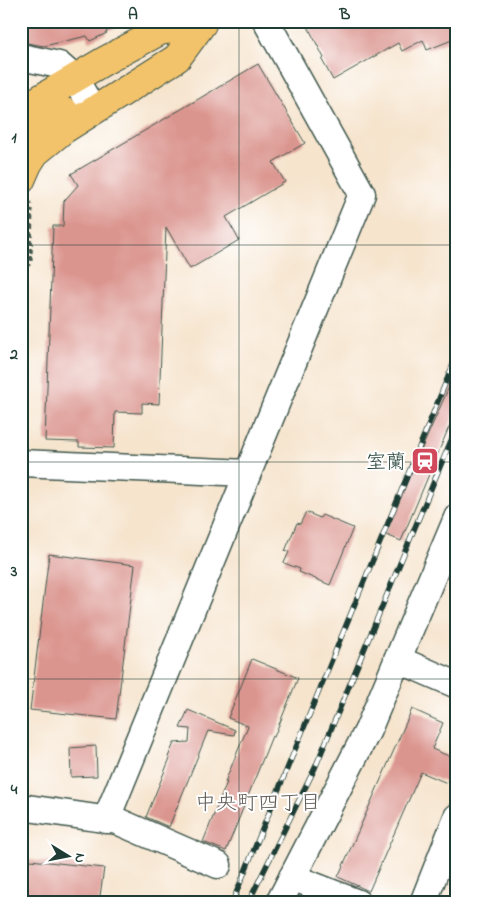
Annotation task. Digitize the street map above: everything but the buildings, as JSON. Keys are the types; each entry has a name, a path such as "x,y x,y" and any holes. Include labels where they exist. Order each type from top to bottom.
{"main road":[{"path":"21,110 85,96 177,58 205,23"},
{"path":"25,190 28,164 35,153 62,130 106,60 160,31 205,23"},
{"path":"21,135 33,130 85,96"}],"street":[{"path":"106,820 362,194 266,21"},
{"path":"21,57 59,64 85,96"},
{"path":"21,463 248,473"},
{"path":"280,903 368,730 457,518"},
{"path":"397,659 457,685"},
{"path":"21,807 117,821 218,865"},
{"path":"423,903 457,817"},
{"path":"292,877 358,903"}],"path":[{"path":"25,190 32,207 32,261 31,264 25,266"},
{"path":"27,289 22,245 23,223 27,210 31,210 30,260"}],"railway":[{"path":"232,903 457,355"},
{"path":"248,903 315,768 457,426"}],"place":[{"name":"室蘭","path":"425,461"}],"district":[{"name":"中央町四丁目","path":"258,802"}]}
